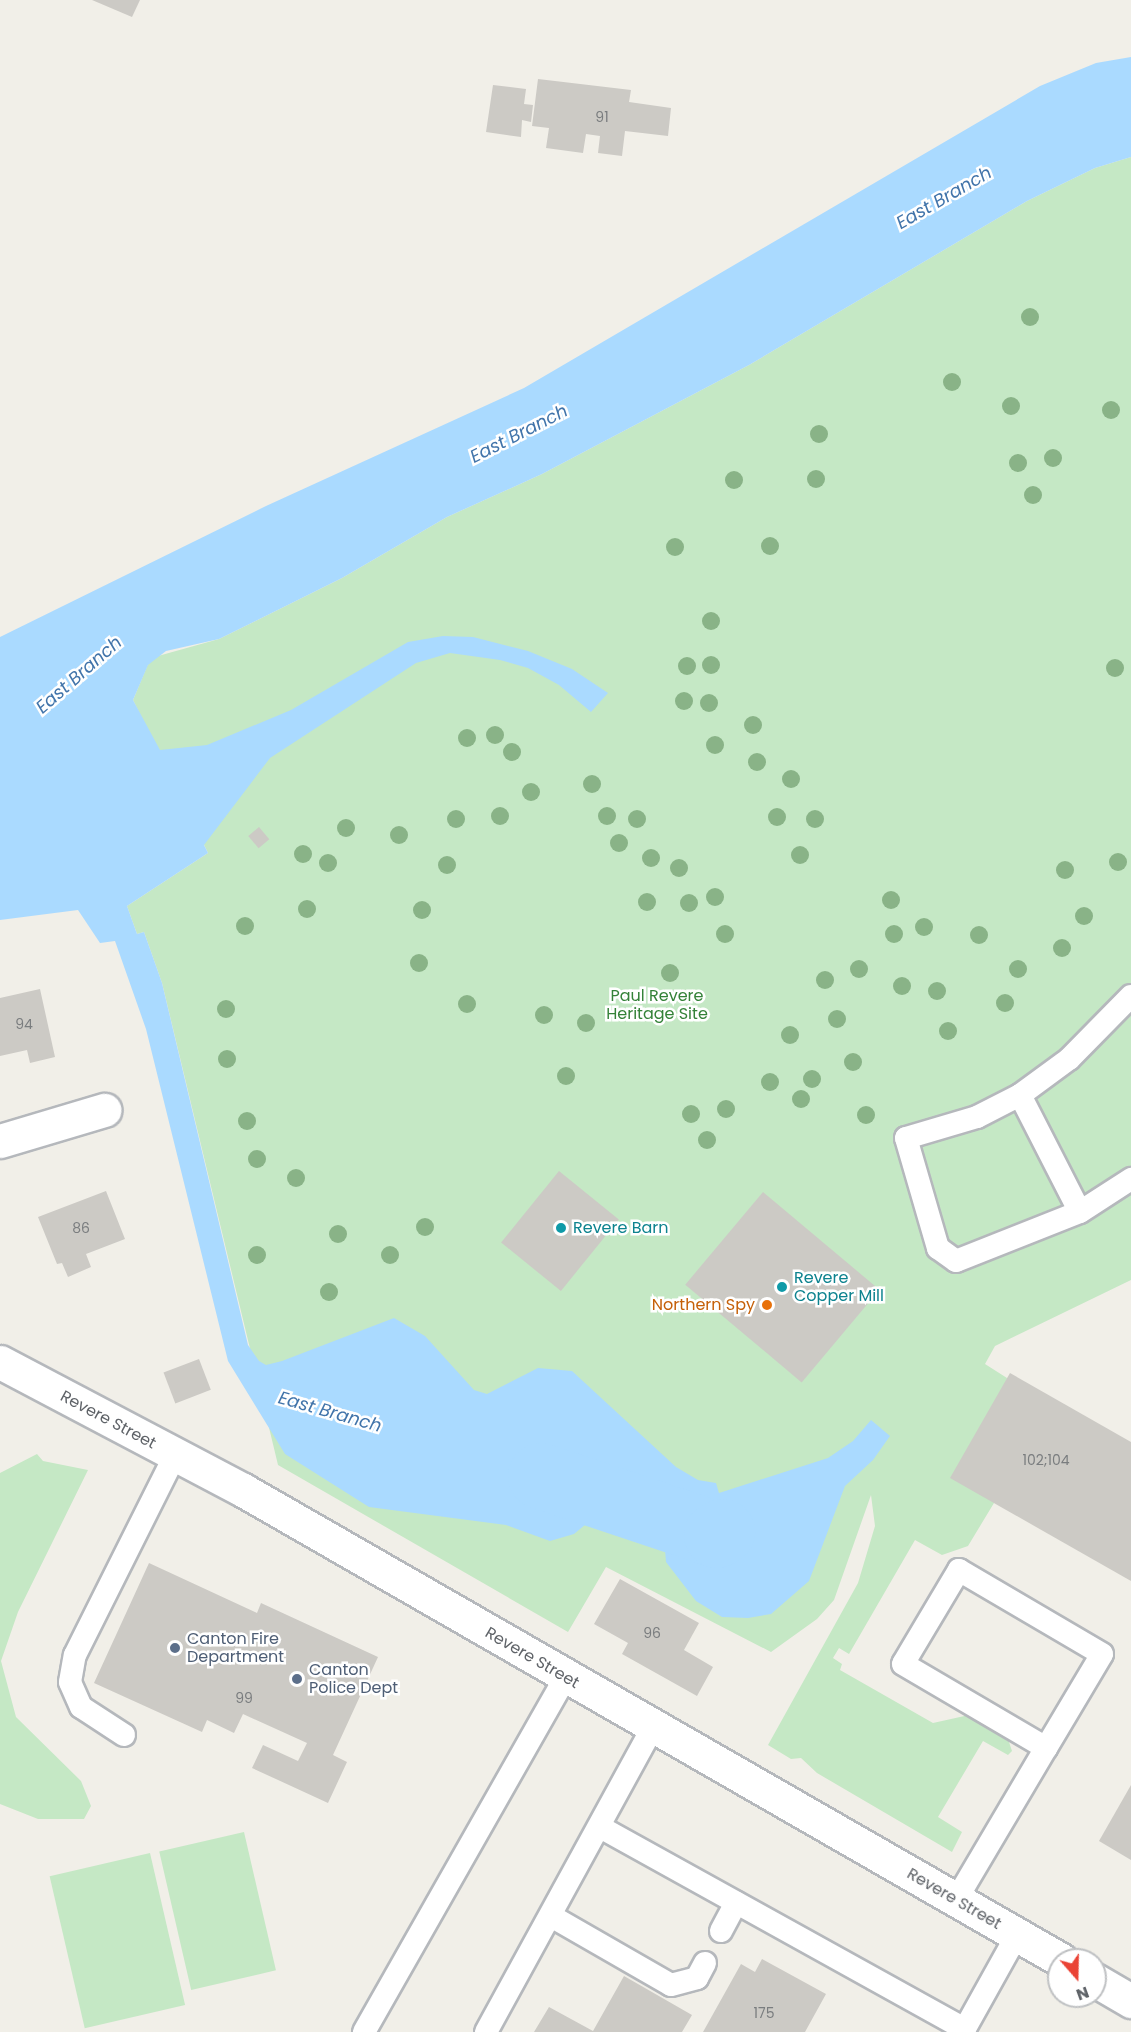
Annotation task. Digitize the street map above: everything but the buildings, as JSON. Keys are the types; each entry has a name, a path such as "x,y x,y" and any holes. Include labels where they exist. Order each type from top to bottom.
{"street":[{"path":"0,1141 104,1110"},
{"name":"Revere Street","path":"0,1362 175,1455 1047,1952"},
{"path":"1107,1987 1131,2001"}],"lane":[{"path":"1130,998 1069,1059 1020,1095 977,1117 906,1138 938,1248 956,1261 1080,1212 1131,1179"},
{"path":"1020,1095 1080,1212"},
{"path":"124,1734 81,1707 70,1682 75,1655 175,1455"},
{"path":"956,1900 1047,1748 1102,1653 959,1570 903,1664 1047,1748"},
{"path":"364,2032 566,1677"},
{"path":"486,2032 653,1727"},
{"path":"600,1827 964,2030 1017,1935"},
{"path":"721,1931 736,1903"},
{"path":"550,1916 671,1985 697,1978 705,1963"}],"green space":[{"name":"Paul Revere Heritage Site","path":"1131,157 1131,1280 995,1346 985,1364 1007,1378 994,1503 968,1546 942,1555 915,1540 849,1654 839,1648 833,1658 842,1664 840,1670 933,1723 969,1715 1008,1739 1012,1751 1008,1755 983,1741 938,1817 962,1832 952,1852 817,1773 801,1758 791,1759 768,1745 858,1583 875,1526 871,1495 834,1600 817,1619 771,1652 606,1567 568,1632 278,1465 162,983 144,932 137,934 127,906 208,853 133,700 148,664 158,656 219,639 342,578 447,517 542,474 749,365 1027,201 1095,168"},
{"path":"37,1454 43,1461 88,1470 18,1612 1,1661 16,1717 81,1781 91,1806 84,1819 38,1819 0,1804 0,1473"},
{"path":"244,1832 276,1970 191,1990 159,1852"},
{"path":"150,1853 185,2005 85,2028 50,1876"}],"water":[{"path":"1131,57 1131,157 1095,168 1027,201 749,365 542,474 447,517 342,578 219,639 166,651 148,665 133,700 160,750 207,745 291,710 408,642 443,636 473,637 528,651 572,669 608,693 591,712 559,685 528,668 500,660 450,653 416,663 270,758 204,845 208,853 127,906 137,934 144,932 162,983 248,1345 259,1361 266,1365 282,1361 394,1318 425,1336 474,1390 487,1394 538,1368 572,1371 676,1467 698,1480 716,1483 719,1493 828,1458 853,1441 871,1420 890,1436 873,1460 845,1486 809,1581 771,1614 748,1618 722,1617 696,1601 666,1562 664,1537 653,1515 629,1505 603,1510 574,1534 550,1541 506,1525 369,1507 285,1454 228,1361 146,1029 115,941 100,943 78,910 0,920 0,637 266,506 524,388 1040,86 1096,63"}],"waterway":[{"name":"East Branch","path":"541,1476 717,1535 722,1532"}],"place":[{"name":"Revere Barn","path":"561,1228"},
{"name":"Revere Copper Mill","path":"782,1287"},
{"name":"Northern Spy","path":"767,1305"},
{"name":"Canton Fire Department","path":"175,1648"},
{"name":"Canton Police Dept","path":"297,1679"}]}
